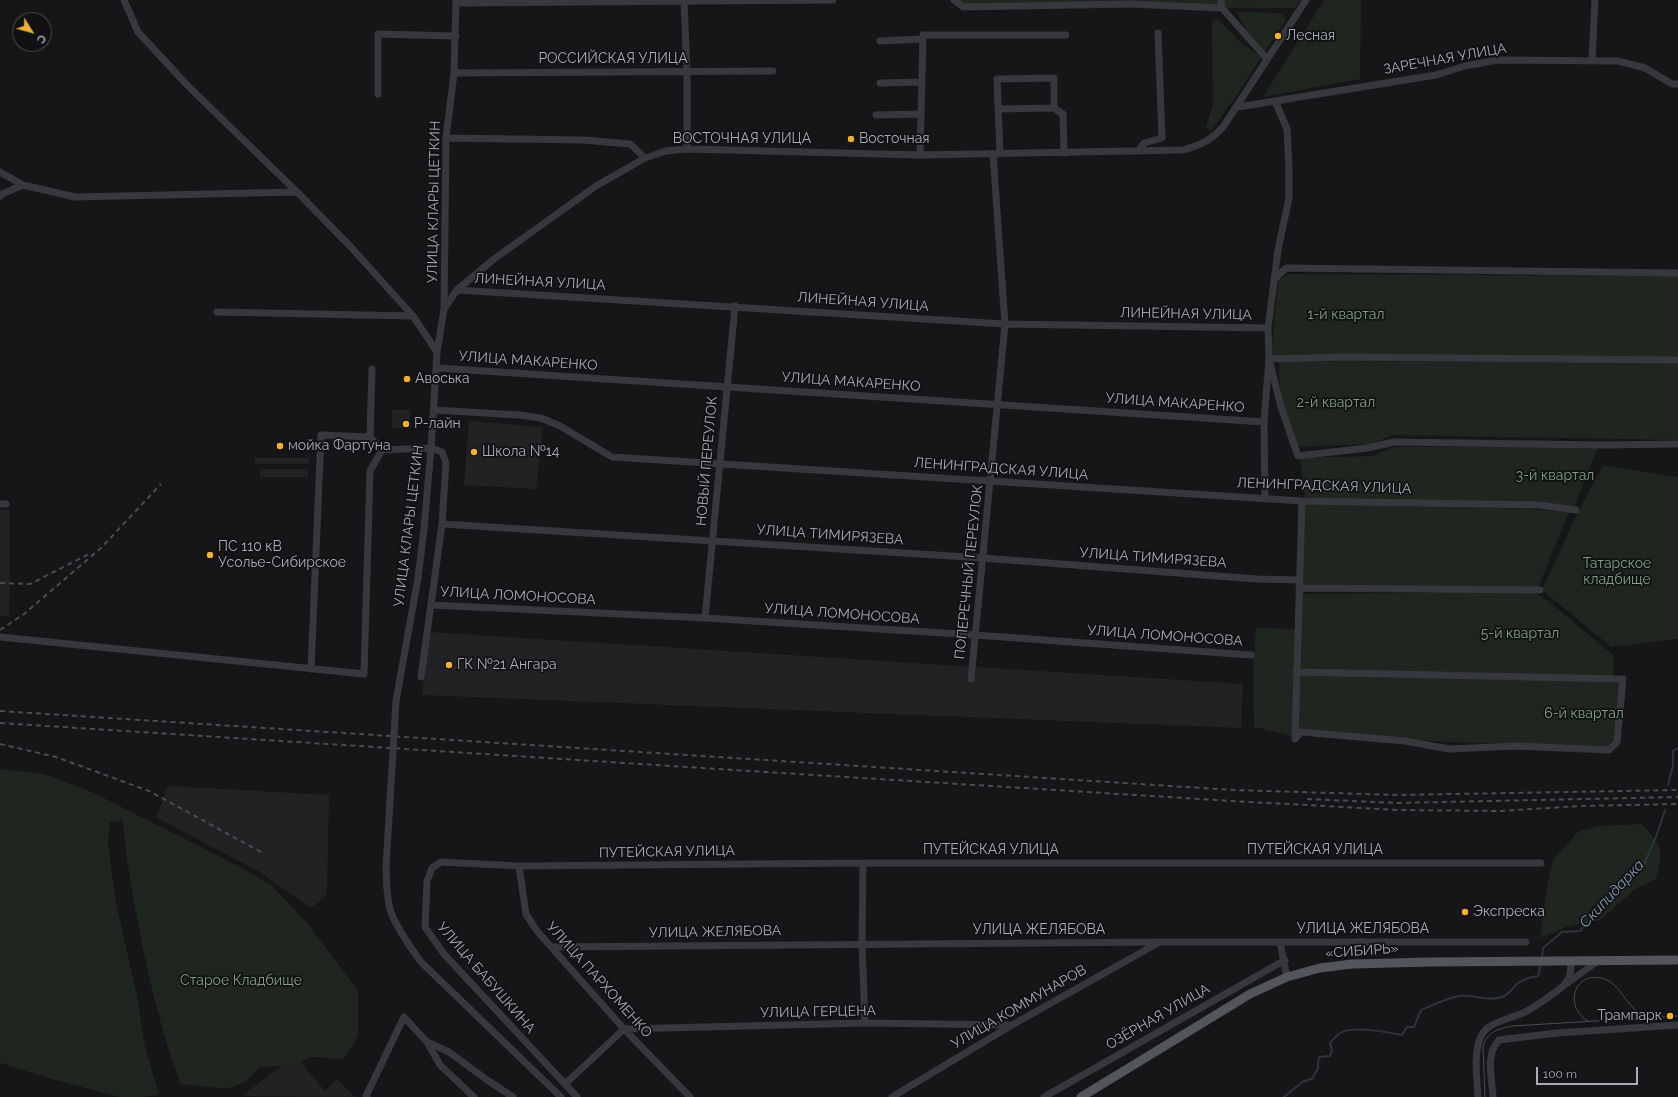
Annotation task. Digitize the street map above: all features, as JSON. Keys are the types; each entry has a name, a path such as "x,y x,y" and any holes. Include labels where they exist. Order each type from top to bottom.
{"main road":[{"name":"«СИБИРЬ»","path":"1081,1097 1250,994 1287,977 1320,968 1352,964 1678,960"}],"street":[{"path":"124,0 138,32 187,85 349,245 413,316 437,352"},
{"path":"457,2 833,0"},
{"path":"954,0 963,7 1044,2 1130,2 1222,8"},
{"path":"1221,0 1222,8 1268,60"},
{"name":"ВОСТОЧНАЯ УЛИЦА","path":"437,352 444,310 457,290 494,259 596,186 645,158 666,151 687,149 920,154 1184,150 1199,146 1213,138 1223,127 1238,107 1306,0"},
{"path":"1592,60 1595,0"},
{"path":"684,1 687,72 687,149"},
{"name":"УЛИЦА КЛАРЫ ЦЕТКИН","path":"444,310 446,138 454,73 457,2"},
{"path":"1138,151 1144,143 1162,138 1158,33"},
{"path":"378,94 378,34 456,36"},
{"path":"920,154 923,35 1066,35"},
{"path":"880,41 923,39"},
{"name":"ЗАРЕЧНАЯ УЛИЦА","path":"1238,107 1436,75 1465,66 1498,60 1618,61 1645,68 1672,84 1678,84"},
{"name":"РОССИЙСКАЯ УЛИЦА","path":"454,73 773,71"},
{"name":"ПОПЕРЕЧНЫЙ ПЕРЕУЛОК","path":"971,679 1005,324 996,154 998,109 997,79 1054,78 1054,108"},
{"path":"880,83 922,82"},
{"path":"1264,498 1264,422 1269,359 1268,328 1274,280 1289,198 1287,129 1275,101"},
{"path":"998,109 1054,108 1063,114 1064,152"},
{"path":"876,115 921,114"},
{"path":"446,138 583,140 630,144 645,158"},
{"path":"0,172 23,185 75,197 297,192"},
{"path":"0,196 23,185"},
{"path":"1274,280 1286,268 1678,273"},
{"name":"ЛИНЕЙНАЯ УЛИЦА","path":"457,290 735,306 1005,324 1268,328"},
{"name":"НОВЫЙ ПЕРЕУЛОК","path":"705,618 735,306"},
{"path":"217,312 413,316"},
{"name":"УЛИЦА КЛАРЫ ЦЕТКИН","path":"437,352 432,448 419,571 396,701 386,866 387,888 392,915 406,942 421,962 561,1097"},
{"path":"1269,359 1346,357 1678,360"},
{"path":"1269,359 1281,407 1298,456 1367,448 1394,442 1603,445 1678,444"},
{"name":"УЛИЦА МАКАРЕНКО","path":"437,368 1264,422"},
{"path":"372,369 370,437 382,450 432,448 442,452 446,463 442,524 421,677"},
{"name":"ЛЕНИНГРАДСКАЯ УЛИЦА","path":"434,410 519,415 541,418 560,426 612,456 1302,501 1539,505 1576,510"},
{"path":"311,669 321,435 370,437"},
{"path":"0,637 364,674 370,471 382,450"},
{"path":"1296,672 1623,679 1617,742 1609,750 1516,746 1449,749 1405,741 1301,732 1295,740 1296,672 1302,501"},
{"name":"УЛИЦА ТИМИРЯЗЕВА","path":"442,524 983,558 1256,579 1299,580"},
{"path":"1300,588 1540,590"},
{"name":"УЛИЦА ЛОМОНОСОВА","path":"431,605 705,618 976,635 1251,655"},
{"name":"ПУТЕЙСКАЯ УЛИЦА","path":"441,862 518,866 863,863 1541,863"},
{"name":"УЛИЦА БАБУШКИНА","path":"441,862 432,868 427,881 425,927 444,954 577,1097"},
{"path":"863,863 862,944 865,1023"},
{"name":"УЛИЦА ПАРХОМЕНКО","path":"518,866 526,914 537,931 624,1029 690,1097"},
{"name":"УЛИЦА ЖЕЛЯБОВА","path":"552,947 1160,942 1526,942"},
{"name":"УЛИЦА КОММУНАРОВ","path":"892,1097 1012,1025 1160,942"},
{"path":"1280,942 1285,960 1287,977"},
{"name":"ОЗЁРНАЯ УЛИЦА","path":"1044,1097 1285,960"},
{"path":"1478,1097 1477,1049 1481,1037 1486,1029 1494,1024 1525,1012 1598,960"},
{"path":"1566,984 1571,970 1571,961"},
{"path":"367,1097 366,1096 404,1017 427,1042 440,1065 474,1097"},
{"name":"УЛИЦА ГЕРЦЕНА","path":"624,1029 865,1023 1012,1025"},
{"path":"1493,1097 1490,1056 1494,1045 1499,1040 1557,1032 1678,1026"},
{"path":"565,1084 624,1029"},
{"path":"427,1042 449,1052 513,1097"}],"shaded area":[{"path":"392,410 410,410 410,428 392,428"},
{"path":"469,421 543,427 536,489 464,485"},
{"path":"255,458 309,458 309,464 255,464"},
{"path":"260,469 308,469 308,477 260,477"},
{"path":"0,510 10,510 9,616 0,616"},
{"path":"429,632 1243,684 1241,728 422,695"},
{"path":"168,786 329,795 327,895 311,908 258,871 156,817"},
{"path":"295,1056 325,1091 337,1079 355,1097 242,1096"}],"green space":[{"path":"954,0 1300,0 1295,8 963,7"},
{"path":"1324,0 1361,0 1360,79 1263,97"},
{"path":"1236,12 1283,13 1286,20 1264,53 1254,42"},
{"path":"1219,20 1238,40 1261,57 1241,89 1211,131 1206,128 1213,103 1212,21"},
{"name":"1-й квартал","path":"1288,274 1678,276 1678,358 1271,356 1278,281"},
{"name":"2-й квартал","path":"1279,361 1678,362 1678,440 1394,435 1369,444 1297,447 1280,400"},
{"name":"3-й квартал","path":"1395,447 1598,447 1574,508 1305,498 1300,458 1372,456"},
{"name":"Татарское кладбище","path":"1603,465 1678,477 1678,639 1611,647 1542,590 1577,514"},
{"path":"1305,503 1529,509 1569,512 1538,588 1302,586"},
{"name":"5-й квартал","path":"1534,592 1547,600 1614,656 1613,678 1300,671 1301,594"},
{"path":"1256,628 1296,629 1293,736 1254,727 1253,669"},
{"name":"6-й квартал","path":"1299,674 1620,682 1615,739 1607,747 1449,742 1298,730"},
{"name":"Старое Кладбище","path":"0,769 44,774 92,792 234,864 271,885 306,922 358,990 358,1036 344,1059 312,1057 293,1065 259,1067 246,1082 226,1089 181,1084 171,1057 148,973 126,854 122,820 110,822 108,841 115,898 137,996 145,1047 159,1095 120,1097 55,1080 0,1063"},
{"path":"1642,824 1654,838 1660,849 1660,861 1656,879 1634,890 1600,920 1566,927 1540,938 1547,886 1553,860 1578,832 1599,826"}],"waterway":[{"name":"Скипидарка","path":"1668,785 1673,765 1673,751 1678,748"},
{"name":"Скипидарка","path":"1542,957 1543,948 1562,932 1580,931 1631,873 1645,862 1656,837 1665,810"},
{"name":"Скипидарка","path":"1284,1097 1302,1082 1312,1079 1318,1068 1319,1057 1330,1056 1332,1050 1330,1043 1341,1033 1351,1030 1365,1030 1382,1031 1402,1035 1407,1027 1414,1027 1421,1010 1459,996 1491,999 1502,997 1520,982 1528,978 1538,976 1541,964"}],"tram line":[{"path":"1588,1021 1576,1008 1574,1000 1575,992 1578,986 1584,980 1591,978 1601,978 1614,985 1634,1009 1647,1017"},
{"path":"1485,1097 1483,1046 1488,1037 1498,1030 1512,1026 1678,1016"}],"railway":[{"path":"0,630 24,614 101,548 161,484"},
{"path":"0,583 30,584 89,554"},
{"path":"0,711 1233,790 1397,795 1678,790"},
{"path":"0,723 1232,801 1398,810 1501,811 1580,806 1678,804"},
{"path":"0,744 56,757 149,791 261,852"},
{"path":"1307,799 1397,803 1678,797"}],"place":[{"name":"Лесная","path":"1278,36"},
{"name":"Восточная","path":"851,139"},
{"name":"Авоська","path":"407,379"},
{"name":"Р-лайн","path":"406,424"},
{"name":"мойка Фартуна","path":"280,446"},
{"name":"Школа №14","path":"474,452"},
{"name":"ПС 110 кВ Усолье-Сибирское","path":"210,555"},
{"name":"ГК №21 Ангара","path":"449,665"},
{"name":"Экспреска","path":"1465,912"},
{"name":"Трампарк","path":"1670,1016"}]}
